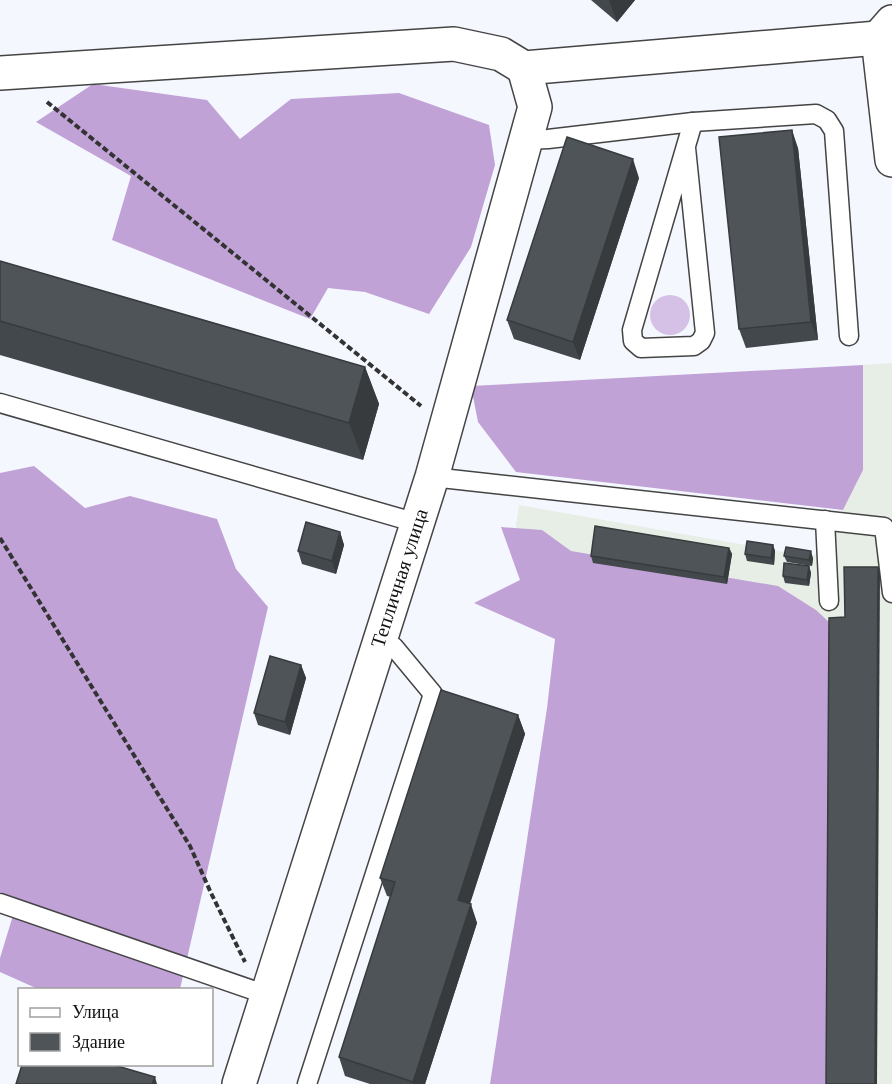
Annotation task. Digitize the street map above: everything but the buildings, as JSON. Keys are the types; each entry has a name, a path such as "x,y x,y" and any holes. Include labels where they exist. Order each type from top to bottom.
{"street":[{"path":"6,73 454,44 501,54 524,69 885,30 892,160"},
{"name":"Тепличная улица","path":"239,1084 432,477 535,107 524,69"}],"lane":[{"path":"526,140 693,122 816,114 827,120 834,131 849,336"},
{"path":"686,148 705,333 701,342 694,346 641,348 633,341 632,330 693,122"},
{"path":"0,403 417,523"},
{"path":"432,477 884,527 892,593"},
{"path":"825,520 829,601"},
{"path":"307,1084 433,694 394,647 377,647"},
{"path":"0,903 267,995"}],"path":[{"path":"6,73 446,426"},
{"path":"0,538 190,846 240,954 267,995"}],"shaded area":[{"path":"93,84 207,100 240,139 291,99 399,93 489,125 495,165 471,247 429,314 365,292 328,288 310,319 112,240 131,176 36,122"},
{"path":"670,295 678,296 684,301 689,307 689,323 684,329 678,334 670,335 662,334 656,329 651,323 650,315 651,307 656,301 662,296"},
{"path":"892,363 892,1084 828,1084 512,554 519,505 813,557 843,510 863,470 863,365"},
{"path":"863,365 863,470 843,510 516,472 478,422 471,386"},
{"path":"34,466 85,508 130,496 217,519 236,569 268,607 180,988 36,988 0,972 0,958 18,899 0,892 0,473"},
{"path":"501,527 542,530 571,551 778,586 816,610 831,624 828,1084 490,1084 547,708 555,639 474,603 520,580"}]}
